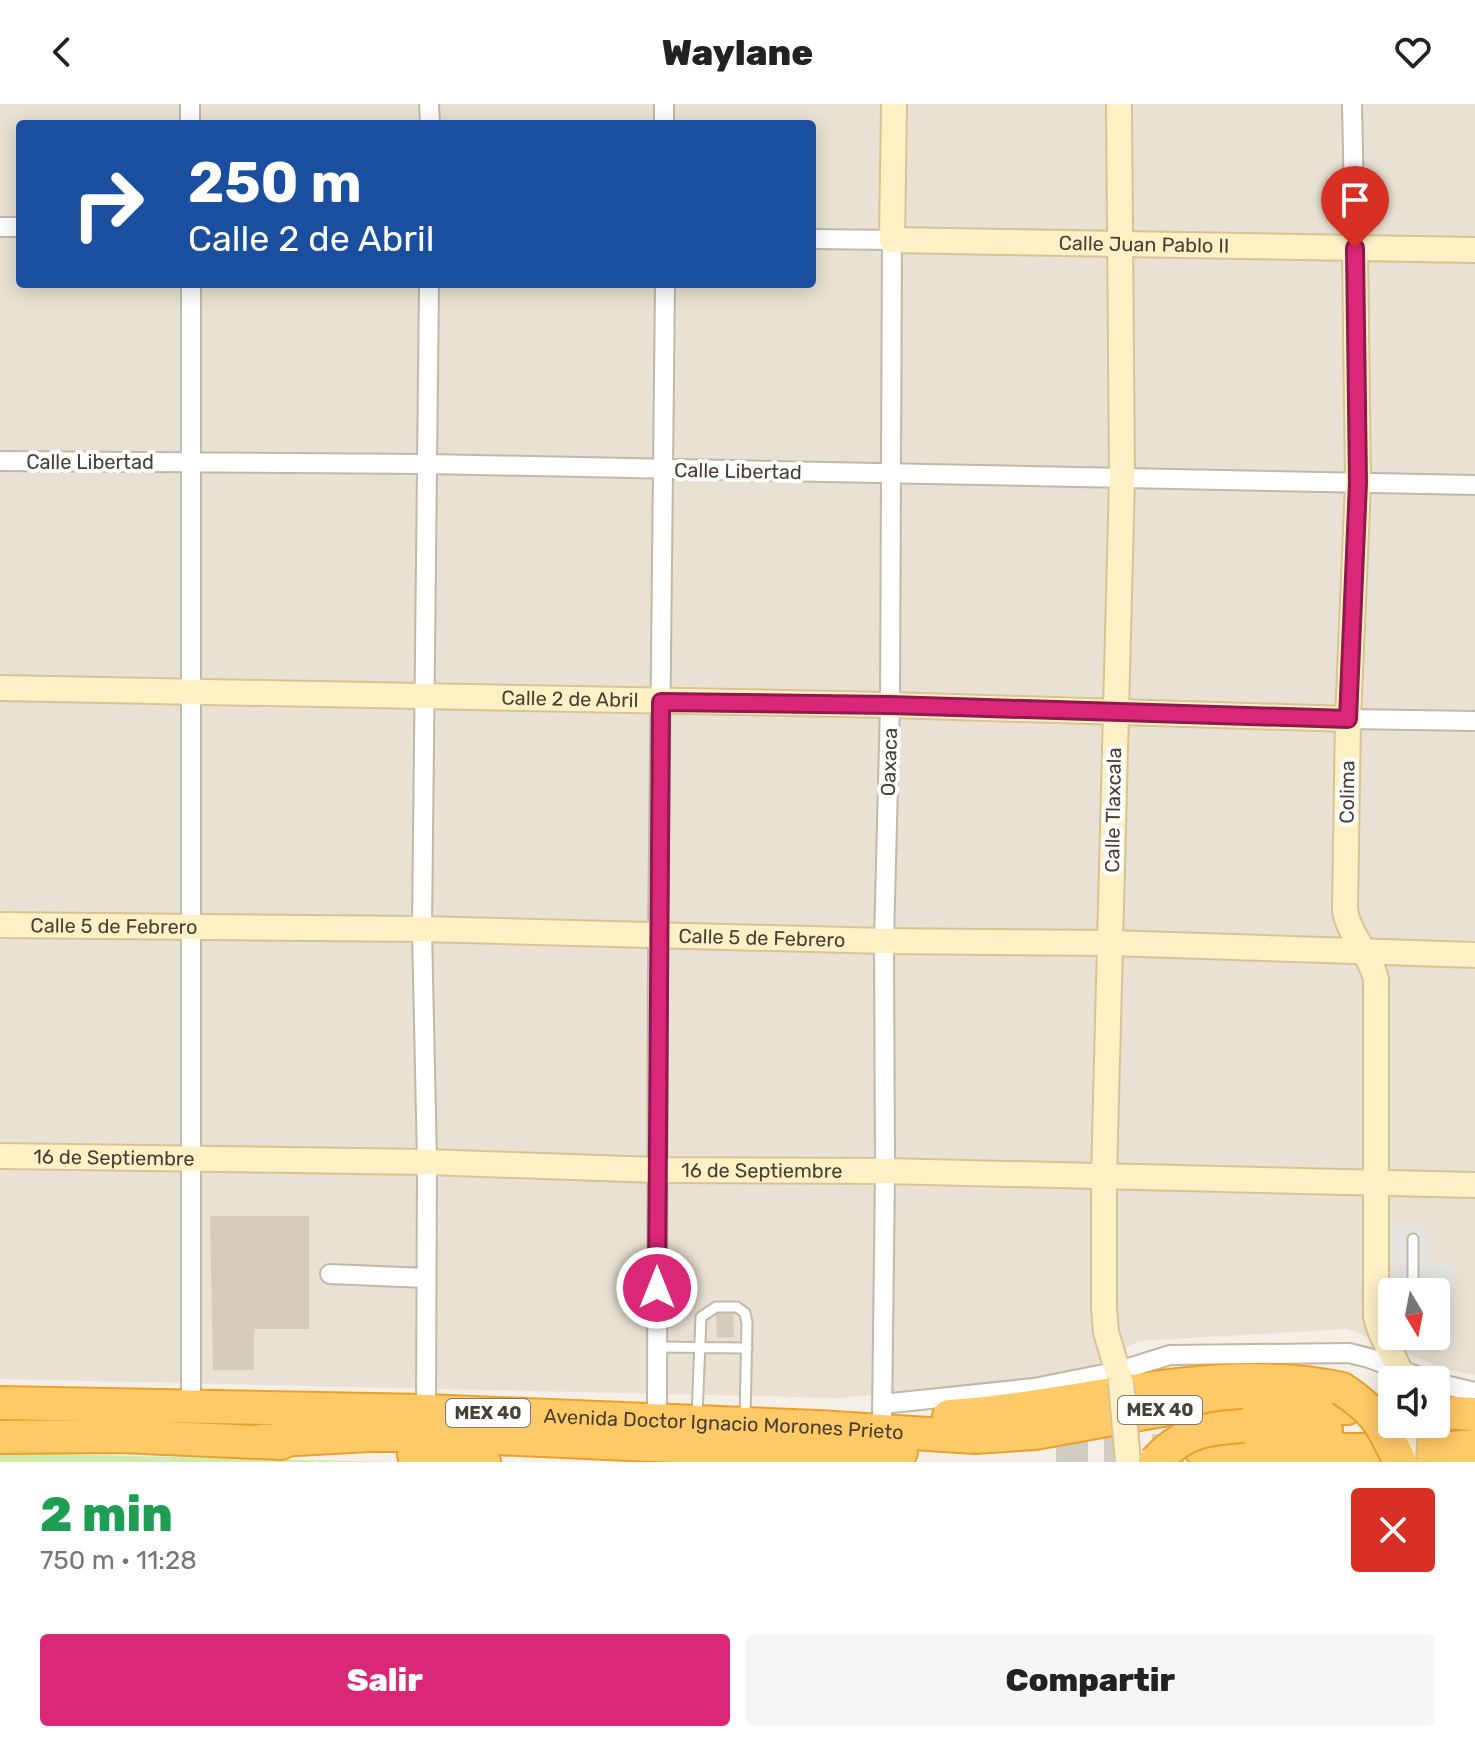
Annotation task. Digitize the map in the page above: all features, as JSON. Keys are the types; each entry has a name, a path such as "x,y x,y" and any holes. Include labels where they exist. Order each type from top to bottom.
{"highway":[{"path":"849,1429 882,1412 992,1413 1143,1388 1201,1383 1315,1383 1378,1424"},
{"name":"Avenida Doctor Ignacio Morones Prieto","path":"0,1403 191,1406 429,1434 484,1462"},
{"name":"Avenida Doctor Ignacio Morones Prieto","path":"0,1437 120,1436 261,1441 657,1419 990,1436 1035,1433 1184,1406 1258,1403 1378,1429"},
{"name":"Avenida Doctor Ignacio Morones Prieto","path":"1450,1419 1475,1414"},
{"path":"1155,1462 1186,1436 1221,1427 1378,1431"},
{"path":"1450,1430 1475,1429"},
{"name":"MEX 40","path":"1201,1450 1378,1433"},
{"name":"MEX 40","path":"429,1434 814,1452 1056,1451"},
{"name":"MEX 40","path":"1427,1438 1475,1446"},
{"path":"814,1452 858,1462"}],"street":[{"name":"Oaxaca","path":"882,1412 894,104"},
{"name":"Calle Tlaxcala","path":"1119,104 1122,479 1104,1177 1104,1308 1106,1332 1120,1377 1128,1462"},
{"name":"Colima","path":"1352,104 1358,483 1348,719 1345,910 1347,924 1365,951 1376,979 1376,1316 1382,1339 1400,1360"},
{"name":"Calle Juan Pablo II","path":"816,239 1475,250"},
{"path":"191,288 191,1406"},
{"path":"429,288 422,929 429,1434"},
{"path":"657,1419 656,1170 665,288"},
{"name":"Calle Libertad","path":"0,461 428,464 1475,485"},
{"name":"Calle 2 de Abril","path":"0,688 890,705 1475,721"},
{"name":"Calle 5 de Febrero","path":"0,925 422,929 884,941 1110,943 1475,955"},
{"name":"16 de Septiembre","path":"0,1156 1475,1185"},
{"path":"330,1274 426,1278"},
{"path":"882,1412 1120,1377 1170,1355 1349,1353 1400,1360"},
{"path":"1450,1386 1475,1392"}],"lane":[{"path":"1413,1239 1413,1278"},
{"path":"697,1422 699,1323 705,1313 716,1307 737,1307 746,1317 745,1424"},
{"path":"657,1347 747,1348"}],"shaded area":[{"path":"0,104 1475,104 1475,1375 1450,1370 1450,1366 1439,1366 1399,1350 1450,1350 1450,1278 1378,1278 1378,1342 1347,1329 1139,1341 1070,1378 838,1398 0,1379"},
{"path":"1393,1227 1427,1228 1427,1262 1454,1261 1453,1345 1450,1345 1450,1278 1393,1278"}],"green space":[{"path":"0,1453 397,1462 0,1462"}],"building":[{"path":"210,1216 309,1216 309,1329 254,1329 254,1370 213,1370"},
{"path":"733,1311 734,1337 717,1338 716,1312"}],"tunnel":[{"path":"1056,1451 1186,1450"}],"route":[{"path":"657,1288 661,702 890,705 1348,719 1358,483 1355,248"}]}
